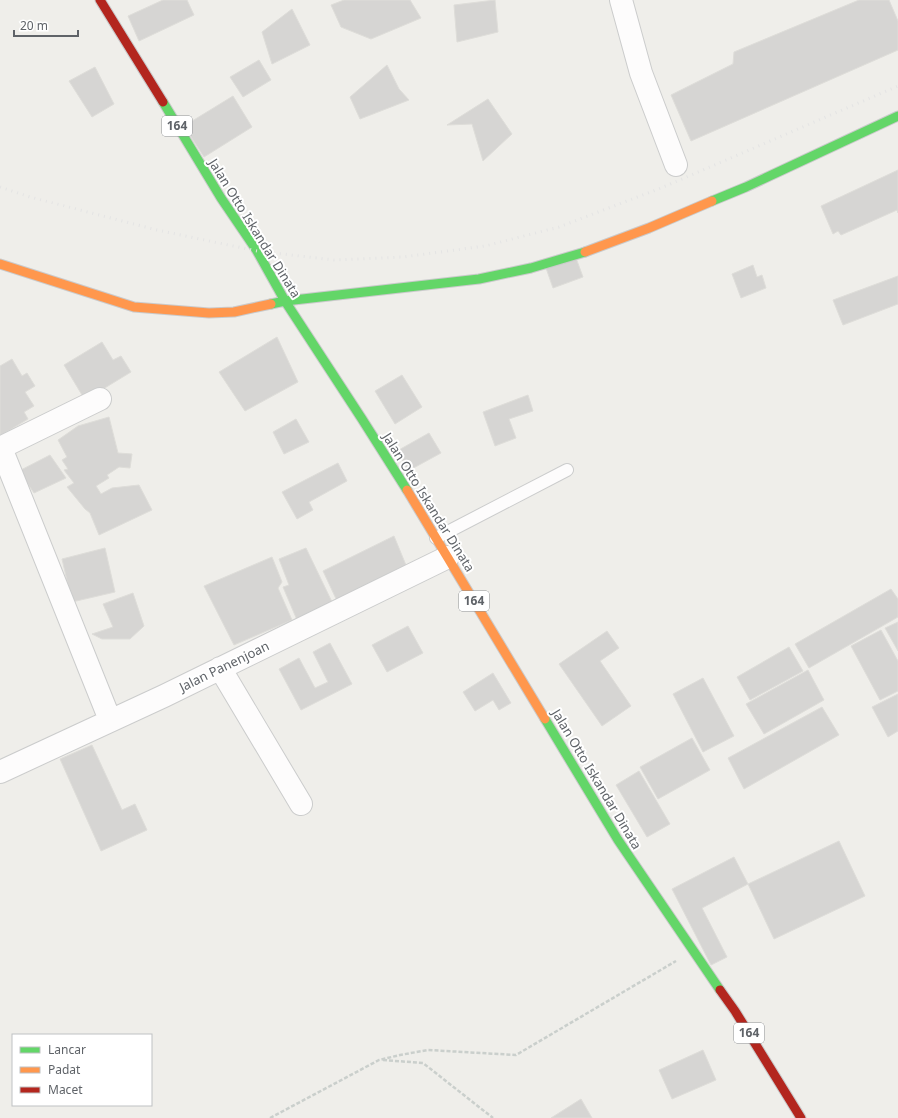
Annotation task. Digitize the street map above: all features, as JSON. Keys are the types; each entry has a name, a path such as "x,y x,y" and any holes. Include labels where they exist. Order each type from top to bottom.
{"main road":[{"name":"Jalan Otto Iskandar Dinata","path":"100,0 221,198 257,251 285,301 362,419 448,557 618,840 735,1011 801,1118"},
{"path":"0,264 134,307 209,314 234,312 285,301 479,279 531,268 584,252 649,228 746,187 898,116"}],"street":[{"path":"621,0 642,73 676,165"},
{"path":"100,399 0,448 110,720"},
{"name":"Jalan Panenjoan","path":"0,772 164,696 448,557"},
{"path":"220,668 301,804"}],"lane":[{"path":"436,538 567,470"}],"path":[{"path":"270,1118 379,1060 400,1054 428,1050 516,1055 694,950"},
{"path":"379,1060 423,1063 493,1118"}],"building":[{"path":"163,0 187,0 194,15 139,41 128,16"},
{"path":"344,0 410,0 421,18 371,39 341,27 331,5"},
{"path":"495,0 498,32 457,42 454,5"},
{"path":"859,0 889,0 898,21 898,50 691,141 671,95 733,64 734,52"},
{"path":"292,9 310,45 272,64 262,32"},
{"path":"259,60 271,80 243,97 230,77"},
{"path":"387,65 399,89 409,100 360,119 350,97"},
{"path":"95,67 114,104 92,117 69,81"},
{"path":"233,96 252,127 204,157 184,126"},
{"path":"488,99 512,134 483,161 472,124 447,125"},
{"path":"898,170 898,213 897,210 841,235 838,231 833,234 821,206"},
{"path":"576,258 583,277 553,288 546,268"},
{"path":"753,265 757,277 762,275 766,288 741,298 732,274"},
{"path":"898,276 898,304 843,325 833,300"},
{"path":"277,337 298,382 245,411 219,372"},
{"path":"102,342 113,360 121,356 131,372 85,400 64,365"},
{"path":"12,359 22,376 27,373 35,386 25,392 34,406 24,412 28,419 0,436 0,366"},
{"path":"402,375 422,407 395,424 375,391"},
{"path":"528,395 533,411 509,419 516,438 495,446 483,412"},
{"path":"109,417 118,453 132,454 130,468 119,467 107,475 109,478 96,486 101,494 112,488 139,485 152,510 99,535 90,513 67,487 74,483 64,470 68,469 62,460 67,457 58,440 78,426"},
{"path":"296,419 309,442 284,454 273,432"},
{"path":"429,433 441,453 408,471 397,451"},
{"path":"50,455 66,478 34,493 19,471"},
{"path":"338,463 347,481 309,502 313,510 297,519 282,492"},
{"path":"394,536 408,570 338,603 323,571"},
{"path":"105,548 115,592 72,602 62,559"},
{"path":"306,548 333,604 297,620 283,587 289,585 279,559"},
{"path":"272,557 282,582 278,588 292,620 234,645 204,586"},
{"path":"891,589 898,599 898,617 809,668 795,644"},
{"path":"133,593 144,626 130,639 102,639 92,634 113,627 103,604"},
{"path":"898,622 898,651 885,628"},
{"path":"408,626 423,653 387,672 372,645"},
{"path":"881,630 898,661 898,691 880,700 851,646"},
{"path":"607,631 619,648 600,661 631,706 602,726 559,664"},
{"path":"330,643 352,684 301,710 279,669 299,658 315,688 328,682 313,652"},
{"path":"789,647 803,671 750,700 737,677"},
{"path":"808,670 824,700 764,734 746,704"},
{"path":"493,673 511,703 499,710 493,700 475,711 463,692"},
{"path":"703,678 734,736 703,752 673,694"},
{"path":"898,694 898,731 888,737 872,707"},
{"path":"822,707 839,735 744,789 728,758"},
{"path":"692,738 710,770 658,799 640,767"},
{"path":"92,745 122,810 135,804 147,830 101,851 60,759"},
{"path":"639,771 670,824 647,837 616,785"},
{"path":"839,841 865,896 774,939 748,884"},
{"path":"734,857 748,884 702,908 727,957 711,965 672,889"},
{"path":"703,1050 716,1080 672,1099 659,1070"},
{"path":"581,1099 592,1118 551,1118"}],"railway":[{"path":"0,187 30,197 157,230 257,251 334,260 403,257 485,246 559,227 661,188 898,86"}],"traffic: fast":[{"path":"163,102 221,198 257,251 285,301 407,490"},
{"path":"712,201 746,187 898,116"},
{"path":"271,304 285,301 479,279 531,268 585,252"},
{"path":"545,719 618,840 720,990"}],"traffic: slow":[{"path":"585,252 649,228 712,201"},
{"path":"0,264 134,307 209,313 234,312 271,304"},
{"path":"407,490 545,719"}],"traffic: jam":[{"path":"100,0 163,102"},
{"path":"720,990 735,1011 801,1118"}]}
